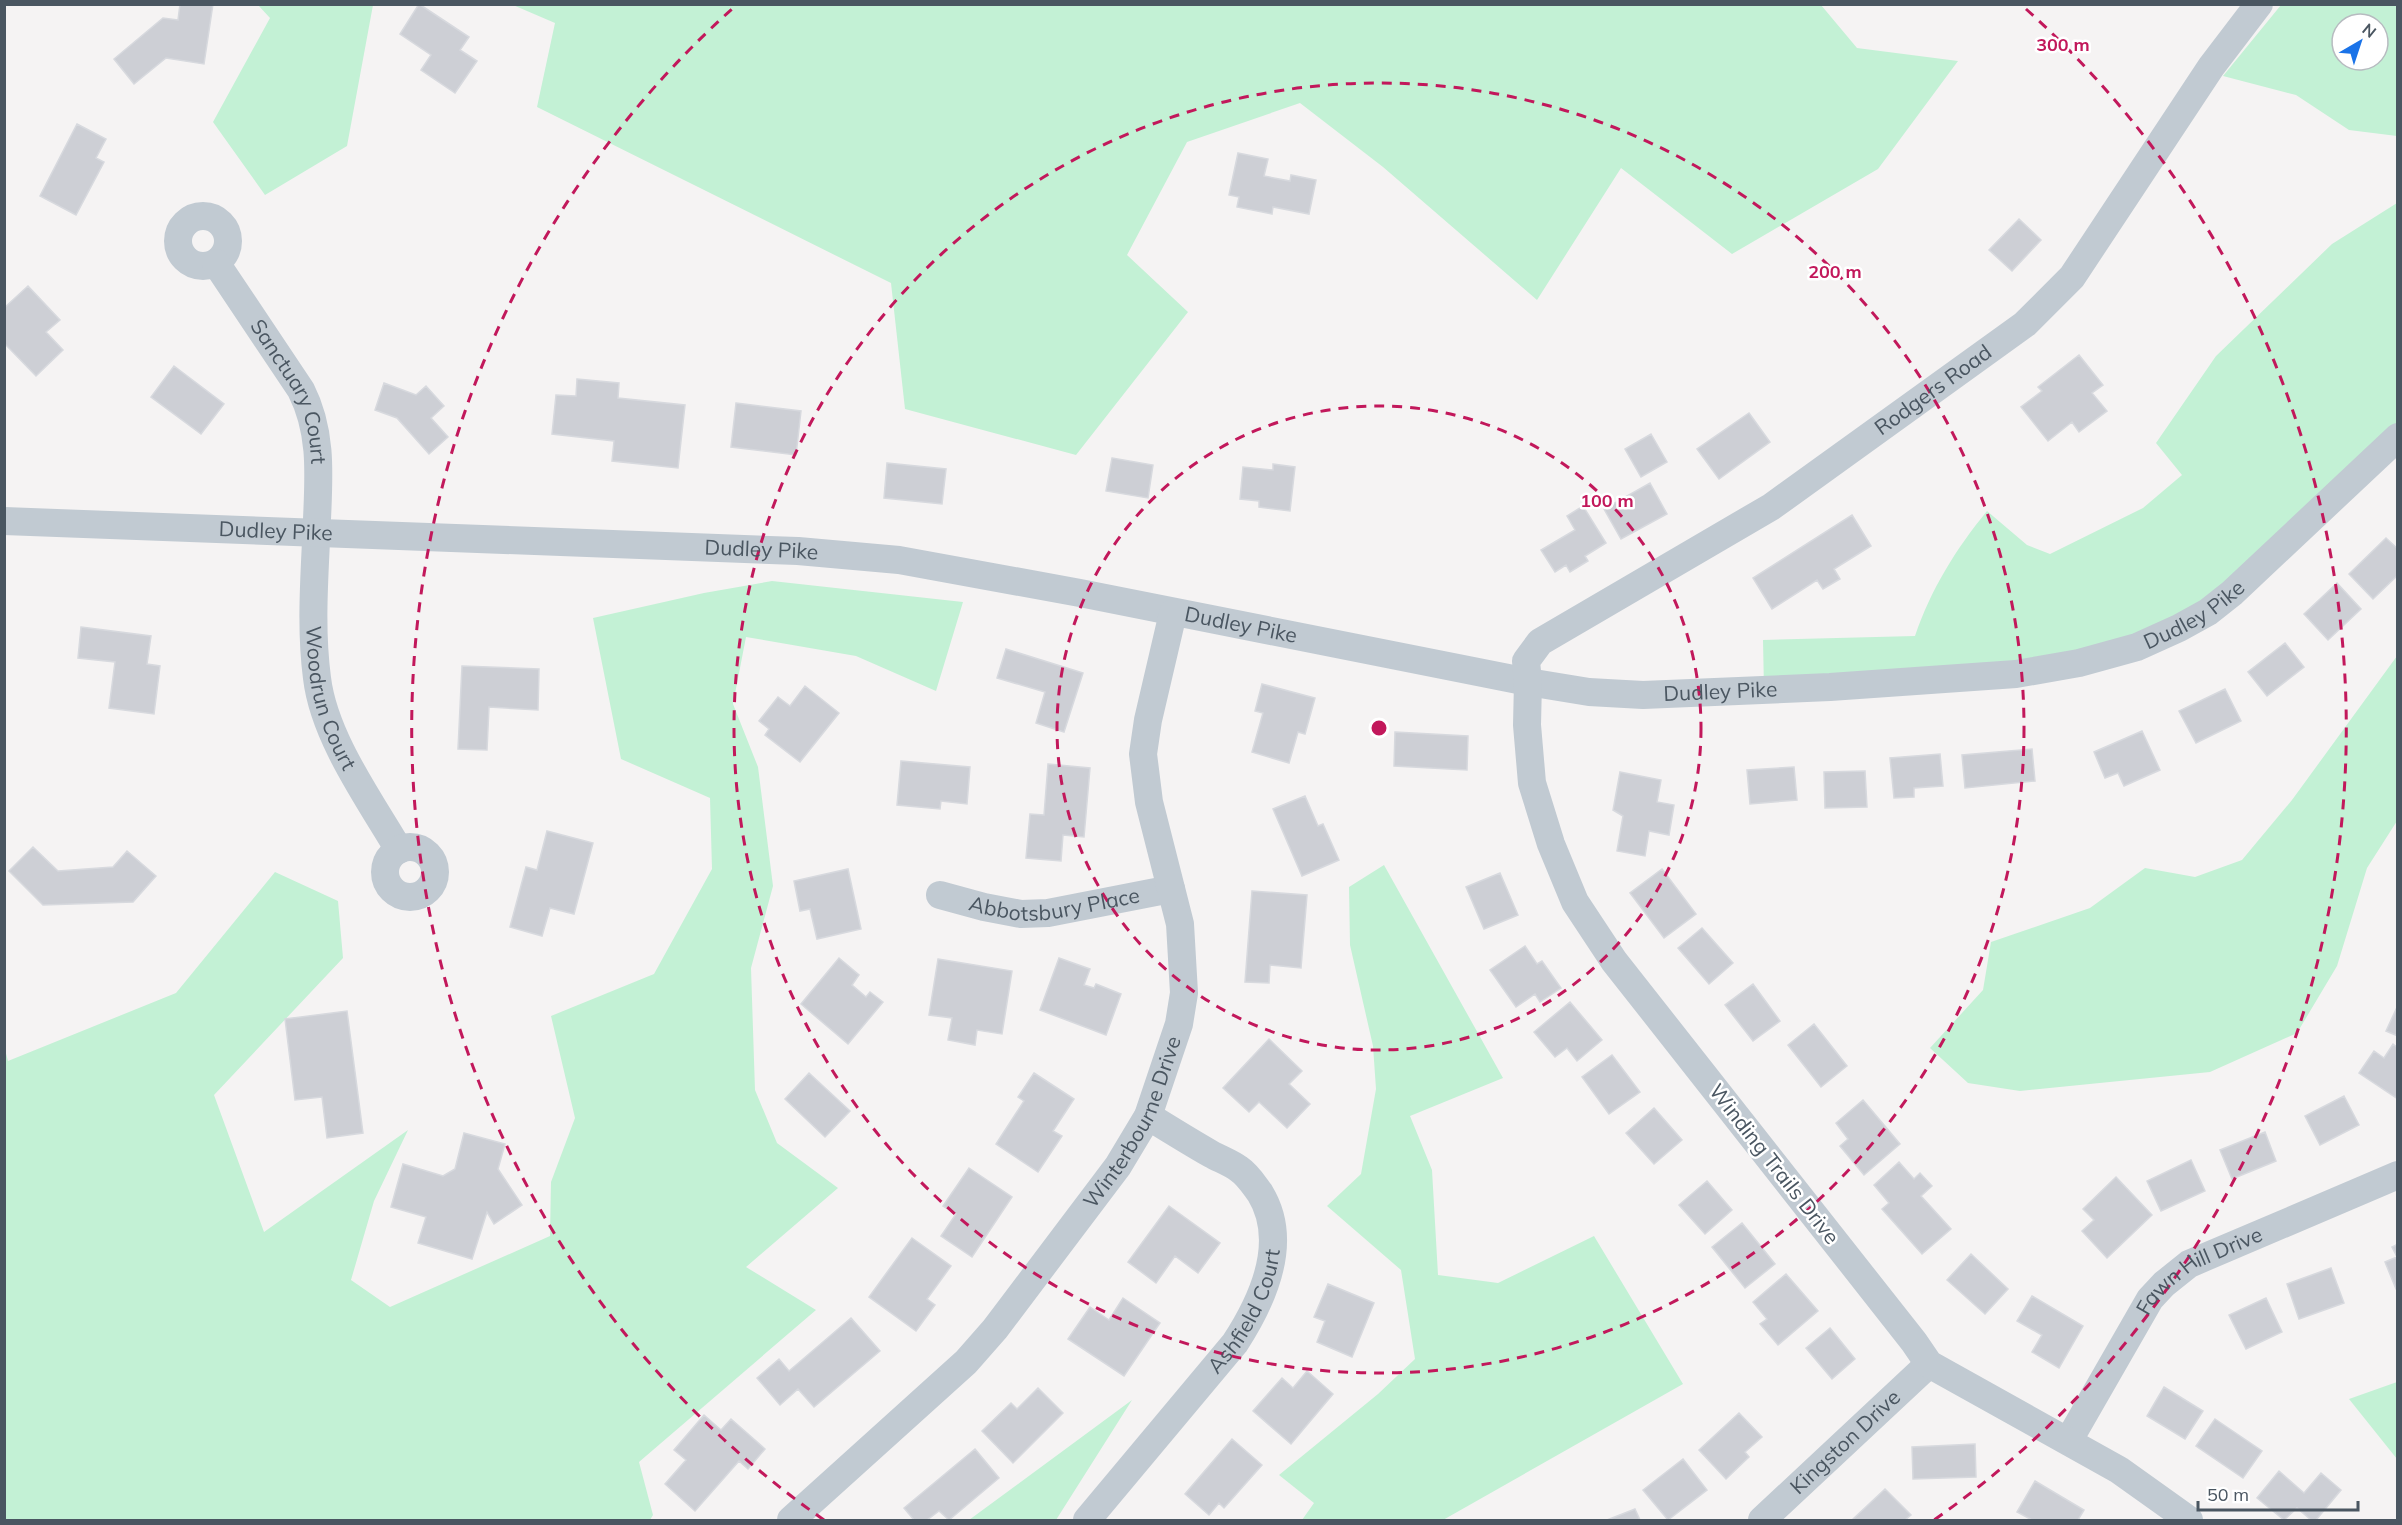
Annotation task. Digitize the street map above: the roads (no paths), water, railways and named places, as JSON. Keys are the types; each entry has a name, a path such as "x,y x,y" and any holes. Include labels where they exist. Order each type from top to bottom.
{"street":[{"name":"Rodgers Road","path":"1528,682 1526,661 1540,642 1771,507 2025,324 2072,277 2211,67 2259,4"},
{"name":"Sanctuary Court","path":"216,263 310,407 316,430 319,467 317,532"},
{"name":"Dudley Pike","path":"4,521 798,551 899,560 1080,593 1528,682 1589,692 1643,695 1830,687 2016,674 2079,663 2137,647 2189,622 2232,593 2397,437"},
{"name":"Woodrun Court","path":"317,532 313,642 317,681 339,745 399,850"},
{"name":"Winterbourne Drive","path":"791,1521 966,1362 995,1329 1118,1166 1148,1116 1179,1024 1184,993 1180,924 1149,802 1143,754 1148,720 1173,613"},
{"name":"Winding Trails Drive","path":"1528,682 1527,725 1532,783 1551,844 1575,902 1614,961 1929,1364 2069,1440 2119,1470 2189,1521"},
{"name":"Abbotsbury Place","path":"940,895 1021,914 1048,913 1171,889"},
{"name":"Ashfield Court","path":"1087,1521 1235,1343 1253,1313 1265,1286 1272,1262 1274,1242 1272,1223 1266,1202 1254,1184 1240,1170 1148,1116"},
{"name":"Fawn Hill Drive","path":"2069,1440 2150,1299 2189,1263 2397,1175"},
{"name":"Kingston Drive","path":"1762,1521 1929,1364"}]}
